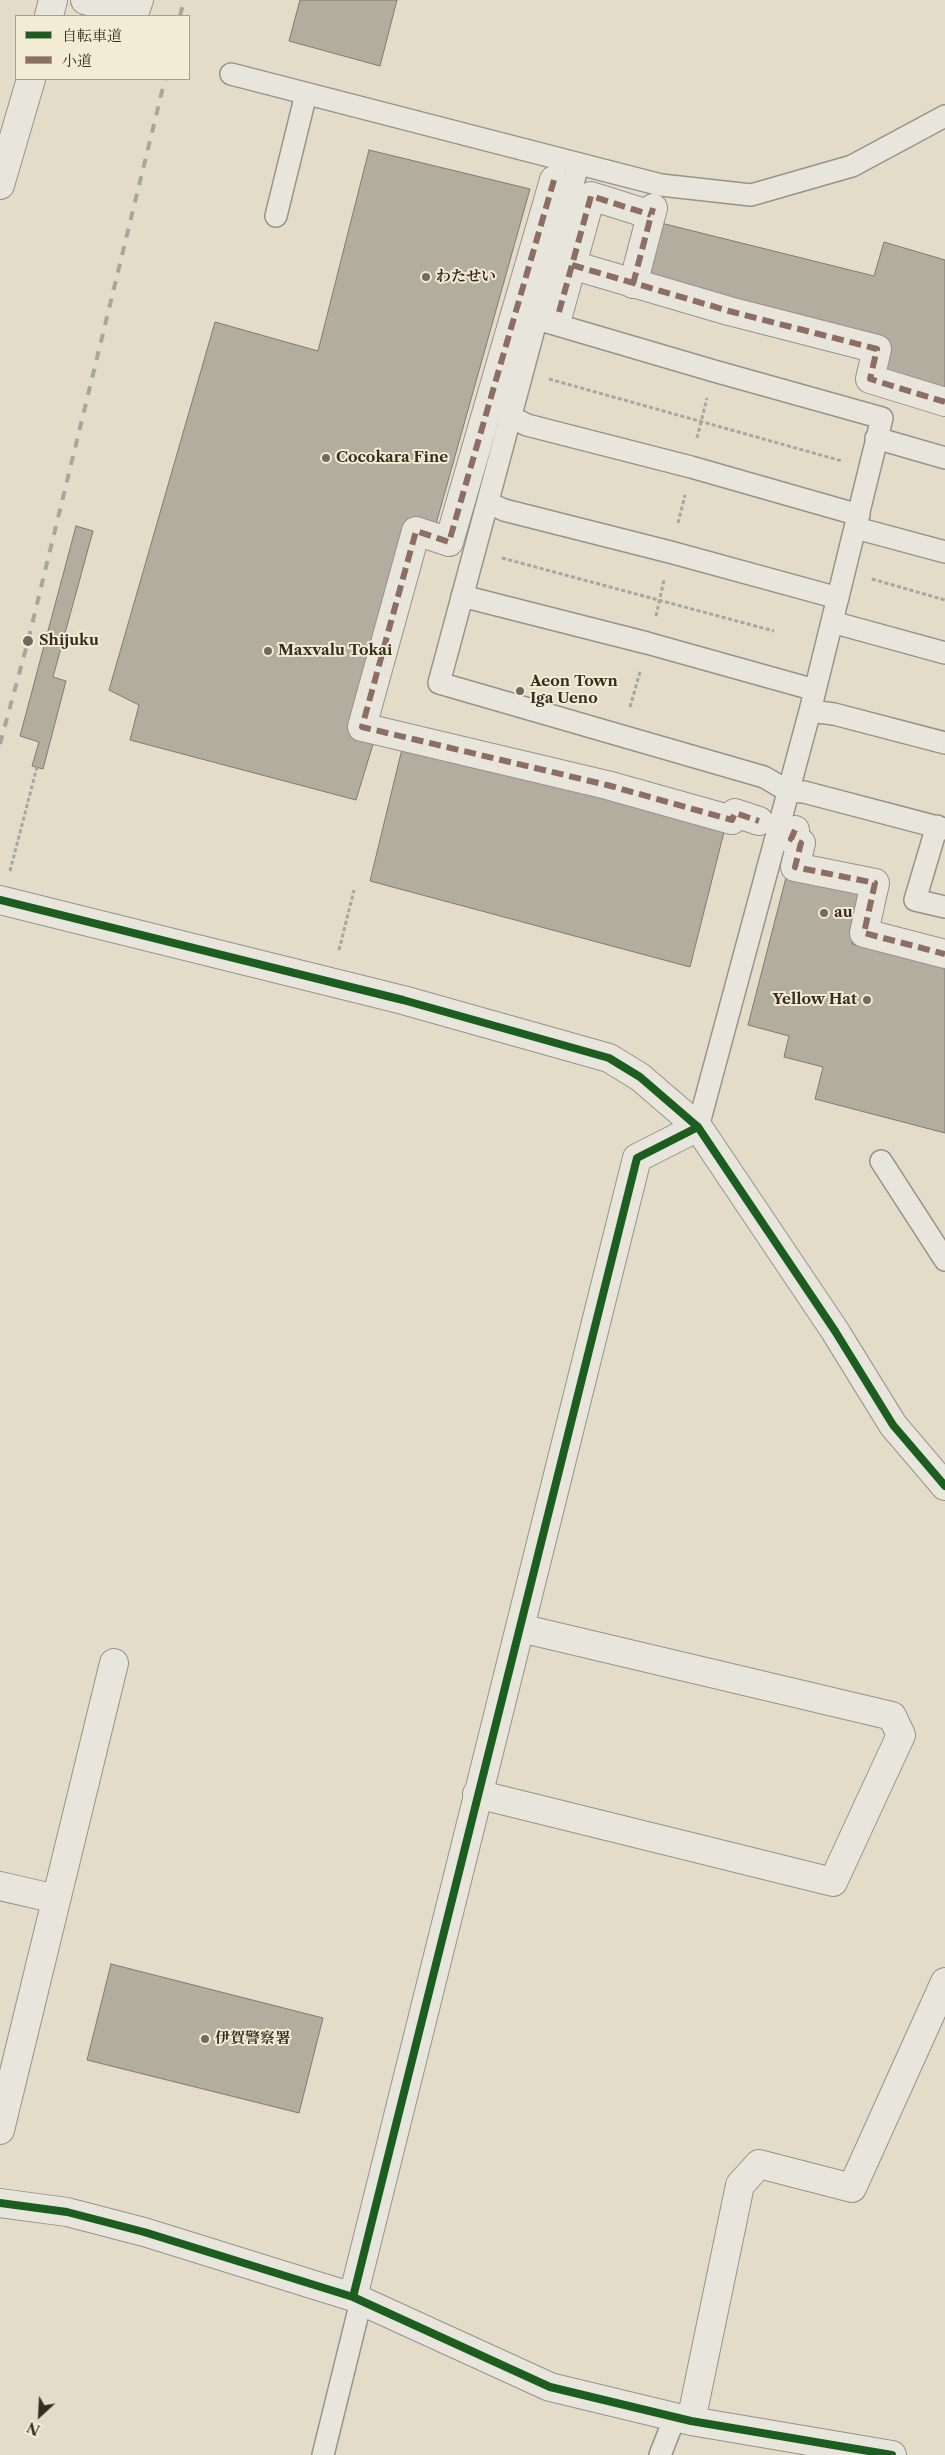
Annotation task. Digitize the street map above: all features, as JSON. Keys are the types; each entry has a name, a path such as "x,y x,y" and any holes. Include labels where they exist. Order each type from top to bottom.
{"street":[{"path":"49,15 53,0"},
{"path":"85,0 134,14 139,0"},
{"path":"0,185 31,80"},
{"path":"554,180 449,542 416,531 362,727 607,785 732,820 735,813 759,821"},
{"path":"548,315 572,265 591,196 652,212 633,284"},
{"path":"572,265 633,284 877,349 870,379 945,402"},
{"path":"795,830 790,840 801,843 795,867 875,883 864,933 945,954"},
{"path":"1,900 403,1000 609,1058 640,1077 698,1127 824,1315 894,1425 945,1486"},
{"path":"357,2299 477,1794 637,1158 698,1127"},
{"path":"477,1794 833,1882 901,1735 892,1716 520,1628"},
{"path":"0,2130 114,1663"},
{"path":"0,1886 56,1899"},
{"path":"683,2419 740,2185 759,2164 852,2188 945,1982"},
{"path":"0,2203 67,2212 144,2232 357,2299 550,2386 683,2419 892,2455"}],"lane":[{"path":"231,74 661,185 751,195 852,166 945,116"},
{"path":"276,216 306,94"},
{"path":"578,165 548,315 511,417 439,683 764,777 788,790 804,792 941,828 915,900 945,907"},
{"path":"548,315 667,358 882,418 813,700 698,1127"},
{"path":"511,417 527,424 691,467 945,552"},
{"path":"876,438 945,458"},
{"path":"489,503 504,510 838,598"},
{"path":"462,596 648,643 813,700 834,714 945,742"},
{"path":"832,622 945,653"},
{"path":"881,1161 945,1260"},
{"path":"323,2455 357,2299"},
{"path":"660,2455 683,2419"}],"path":[{"path":"541,377 847,463"},
{"path":"696,446 708,394"},
{"path":"677,526 686,491"},
{"path":"500,558 660,599 774,631"},
{"path":"654,622 666,574"},
{"path":"869,579 945,600"},
{"path":"630,708 642,666"},
{"path":"1,900 37,767"},
{"path":"337,957 354,890"}],"building":[{"path":"300,0 397,0 380,66 289,41"},
{"path":"369,150 530,189 434,531 412,524 374,741 356,800 130,740 139,705 109,690 215,322 318,351"},
{"path":"653,221 874,276 884,242 945,260 945,394 875,373 883,345 636,277"},
{"path":"76,526 93,531 53,677 66,681 43,769 32,766 39,742 20,736"},
{"path":"403,745 726,824 690,967 370,881"},
{"path":"788,870 866,890 852,944 945,967 945,1133 815,1099 823,1067 784,1057 789,1036 748,1025"},
{"name":"伊賀警察署","path":"111,1964 323,2018 299,2113 87,2060"}],"railway":[{"path":"180,15 184,0"},
{"path":"0,744 28,641 165,80"}],"marked path":[{"path":"554,180 449,542 416,531 362,727 607,785 732,820 735,813 759,821"},
{"path":"559,312 591,196 651,215"},
{"path":"633,284 653,208"},
{"path":"572,265 729,311 877,349 870,379 945,402"},
{"path":"795,830 791,839 801,843 795,867 875,883 864,933 945,954"}],"cycle path":[{"path":"0,900 403,1000 609,1058 640,1077 698,1127 835,1331 893,1425 945,1486"},
{"path":"353,2297 637,1158 698,1127"},
{"path":"0,2203 67,2212 144,2232 353,2297 550,2387 691,2421 892,2455"}],"place":[{"name":"わたせい","path":"426,277"},
{"name":"Cocokara Fine","path":"326,458"},
{"name":"Shijuku","path":"28,641"},
{"name":"Maxvalu Tokai","path":"268,651"},
{"name":"Aeon Town Iga Ueno","path":"520,691"},
{"name":"au","path":"824,913"},
{"name":"Yellow Hat","path":"867,1000"},
{"name":"伊賀警察署","path":"205,2039"}]}
